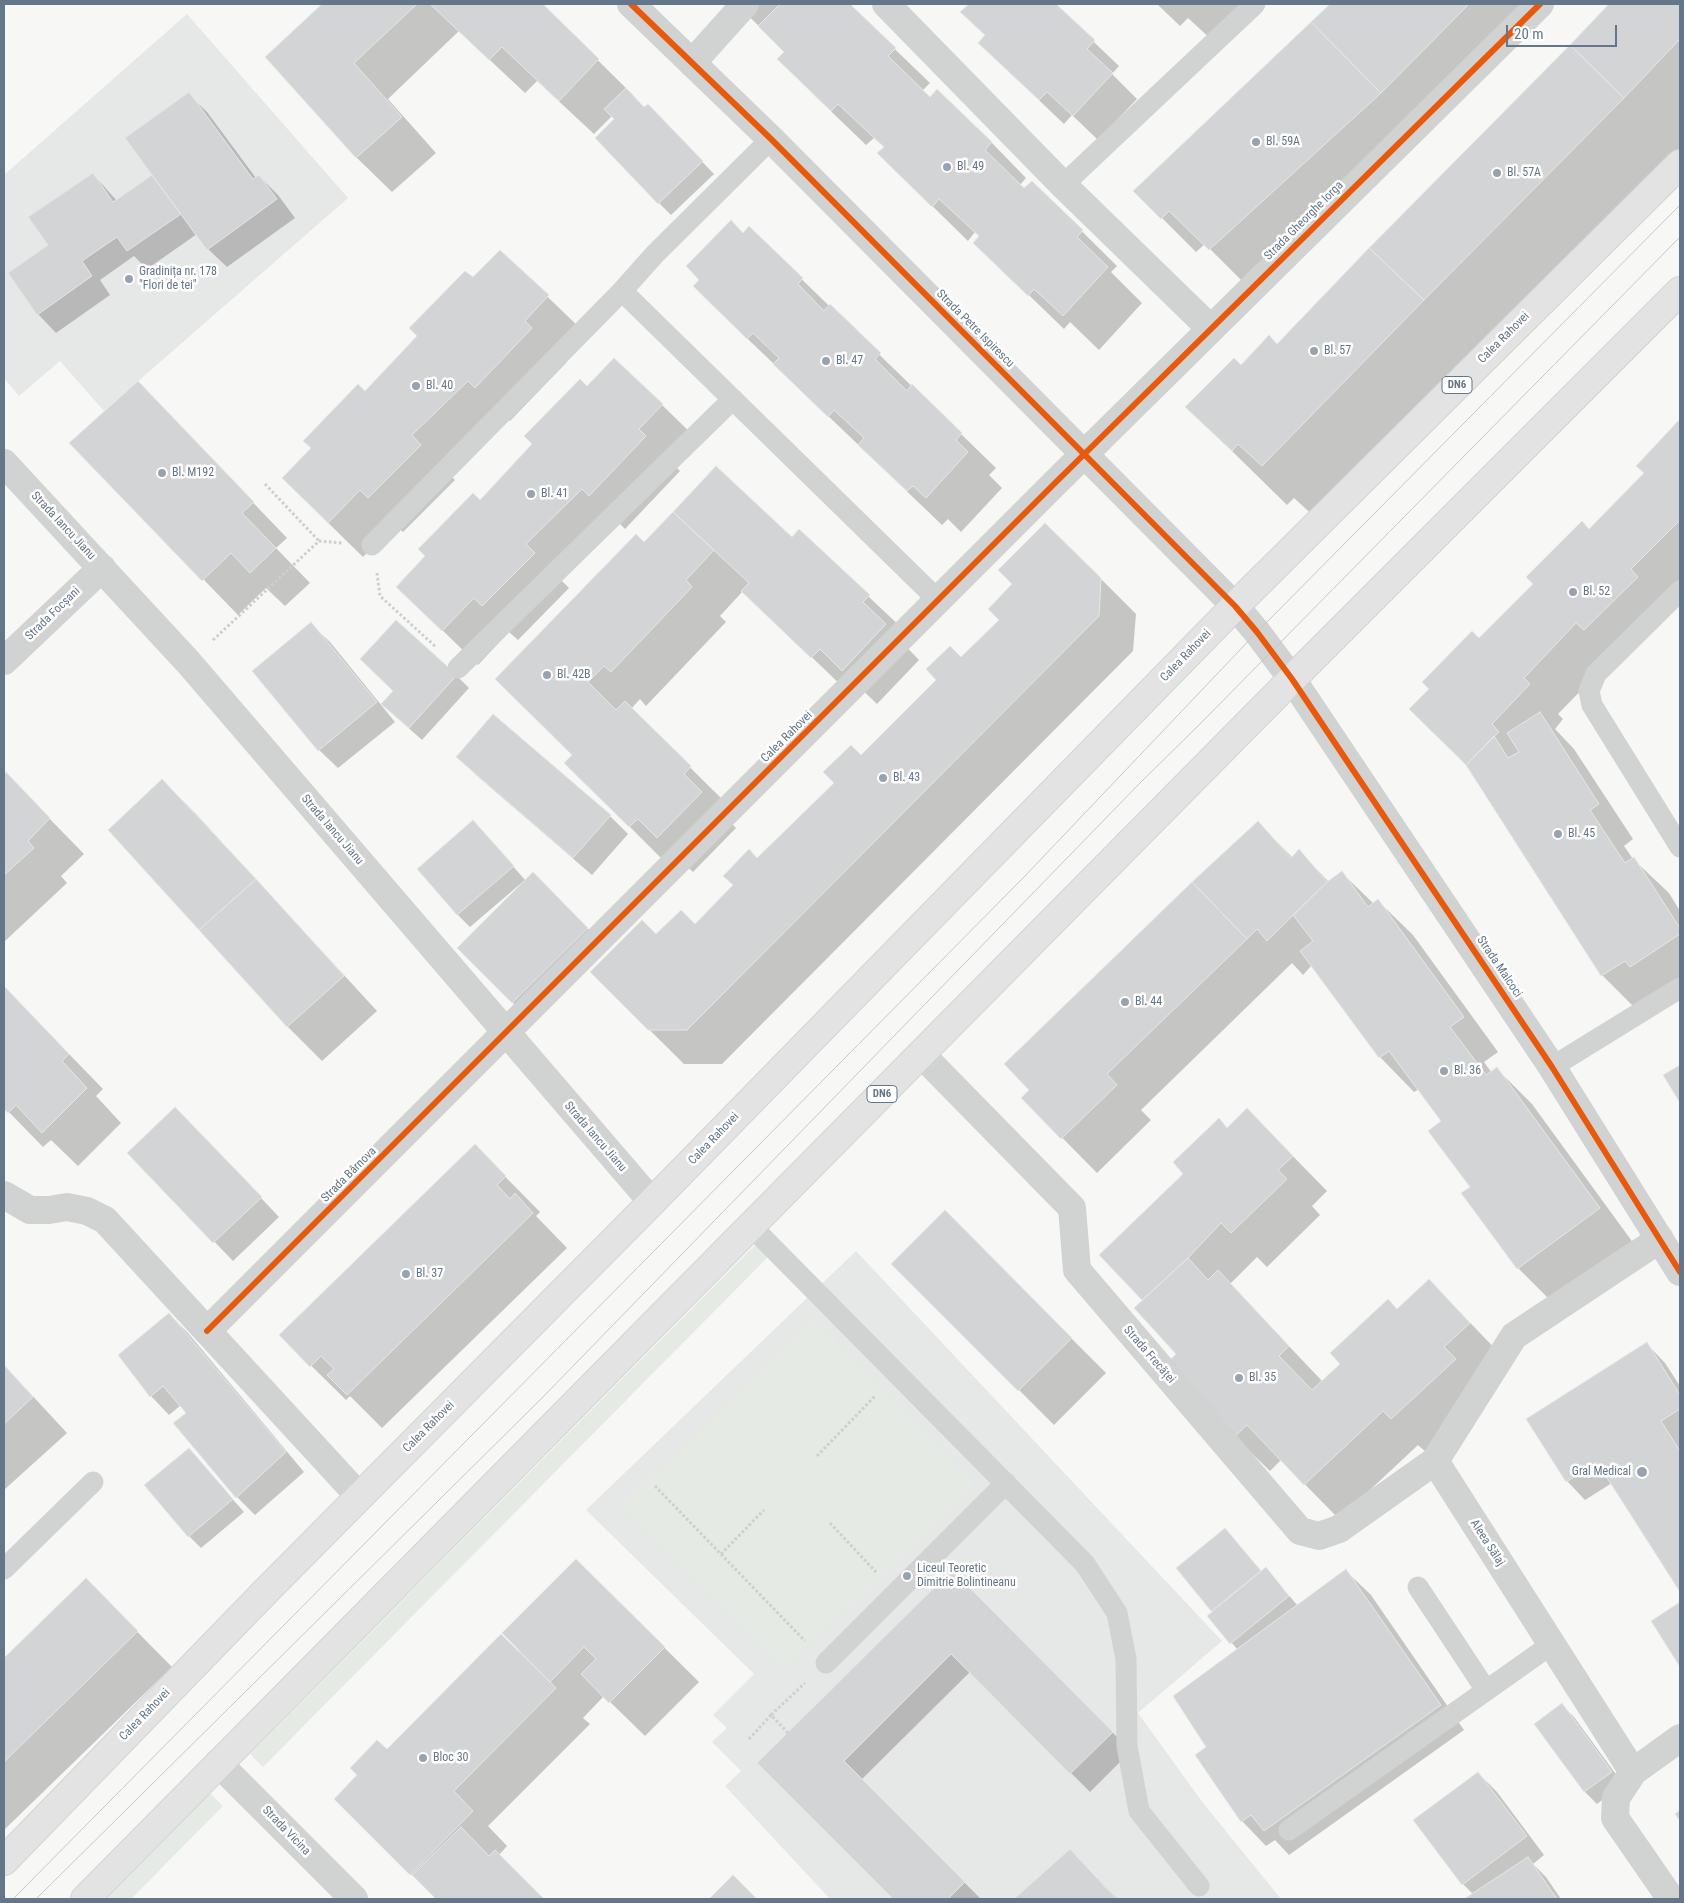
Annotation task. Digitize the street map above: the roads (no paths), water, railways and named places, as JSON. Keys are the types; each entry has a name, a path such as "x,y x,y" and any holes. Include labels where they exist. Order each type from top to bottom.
{"main road":[{"name":"Calea Rahovei","path":"4,1861 266,1590 652,1202 1235,606 1680,164"},
{"name":"DN6","path":"85,1899 1292,679 1680,291"}],"street":[{"name":"Strada Petre Ispirescu","path":"631,4 771,139 1235,606 1262,638 1292,679"},
{"path":"692,63 745,4"},
{"name":"Strada Gheorghe Iorga","path":"1083,455 1540,4"},
{"path":"898,8 1063,185 1210,329"},
{"name":"Calea Rahovei","path":"506,1034 1083,455"},
{"name":"Strada Iancu Jianu","path":"4,463 189,663 652,1202"},
{"name":"Strada Focșani","path":"4,661 102,568"},
{"name":"Strada Malcoci","path":"1292,679 1552,1067 1680,1272"},
{"name":"Strada Bârnova","path":"207,1331 506,1034"},
{"name":"Strada Frecăței","path":"921,1054 1072,1208 1077,1270 1300,1531 1319,1536 1339,1529 1435,1461"},
{"path":"4,1195 30,1210 49,1210 67,1206 87,1211 105,1220 360,1497"},
{"path":"1435,1461 1514,1336 1660,1239"},
{"name":"Aleea Sălaj","path":"1435,1461 1633,1772"},
{"path":"1671,1899 1615,1818 1616,1798 1633,1772 1680,1738"},
{"name":"Strada Vicina","path":"218,1763 354,1899"}],"lane":[{"path":"1063,185 1255,4"},
{"path":"372,545 622,291 655,254 771,139"},
{"path":"622,291 938,600"},
{"path":"458,668 732,399"},
{"path":"1680,591 1596,674 1589,690 1592,705 1680,847"},
{"path":"1552,1067 1680,988"},
{"path":"751,1226 1085,1564 1117,1613 1126,1659 1127,1746 1139,1811 1198,1886"},
{"path":"4,1569 93,1482"},
{"path":"826,1663 1006,1484"},
{"path":"1418,1587 1486,1690"},
{"path":"1289,1830 1552,1644"}],"tram line":[{"path":"13,1899 1024,877 1257,632 1680,205"},
{"path":"36,1899 542,1398 1140,783 1680,237"}],"place":[{"name":"Bl. 59A","path":"1256,142"},
{"name":"Bl. 49","path":"947,167"},
{"name":"Bl. 57A","path":"1497,173"},
{"name":"Gradinița nr. 178 \"Flori de tei\"","path":"129,279"},
{"name":"Bl. 57","path":"1314,351"},
{"name":"Bl. 47","path":"826,361"},
{"name":"Bl. 40","path":"416,386"},
{"name":"Bl. M192","path":"162,473"},
{"name":"Bl. 41","path":"531,494"},
{"name":"Bl. 52","path":"1573,592"},
{"name":"Bl. 42B","path":"547,675"},
{"name":"Bl. 43","path":"883,778"},
{"name":"Bl. 45","path":"1558,834"},
{"name":"Bl. 44","path":"1125,1002"},
{"name":"Bl. 36","path":"1444,1071"},
{"name":"Bl. 37","path":"406,1274"},
{"name":"Bl. 35","path":"1239,1378"},
{"name":"Gral Medical","path":"1642,1472"},
{"name":"Liceul Teoretic Dimitrie Bolintineanu","path":"907,1576"},
{"name":"Bloc 30","path":"423,1758"}]}
